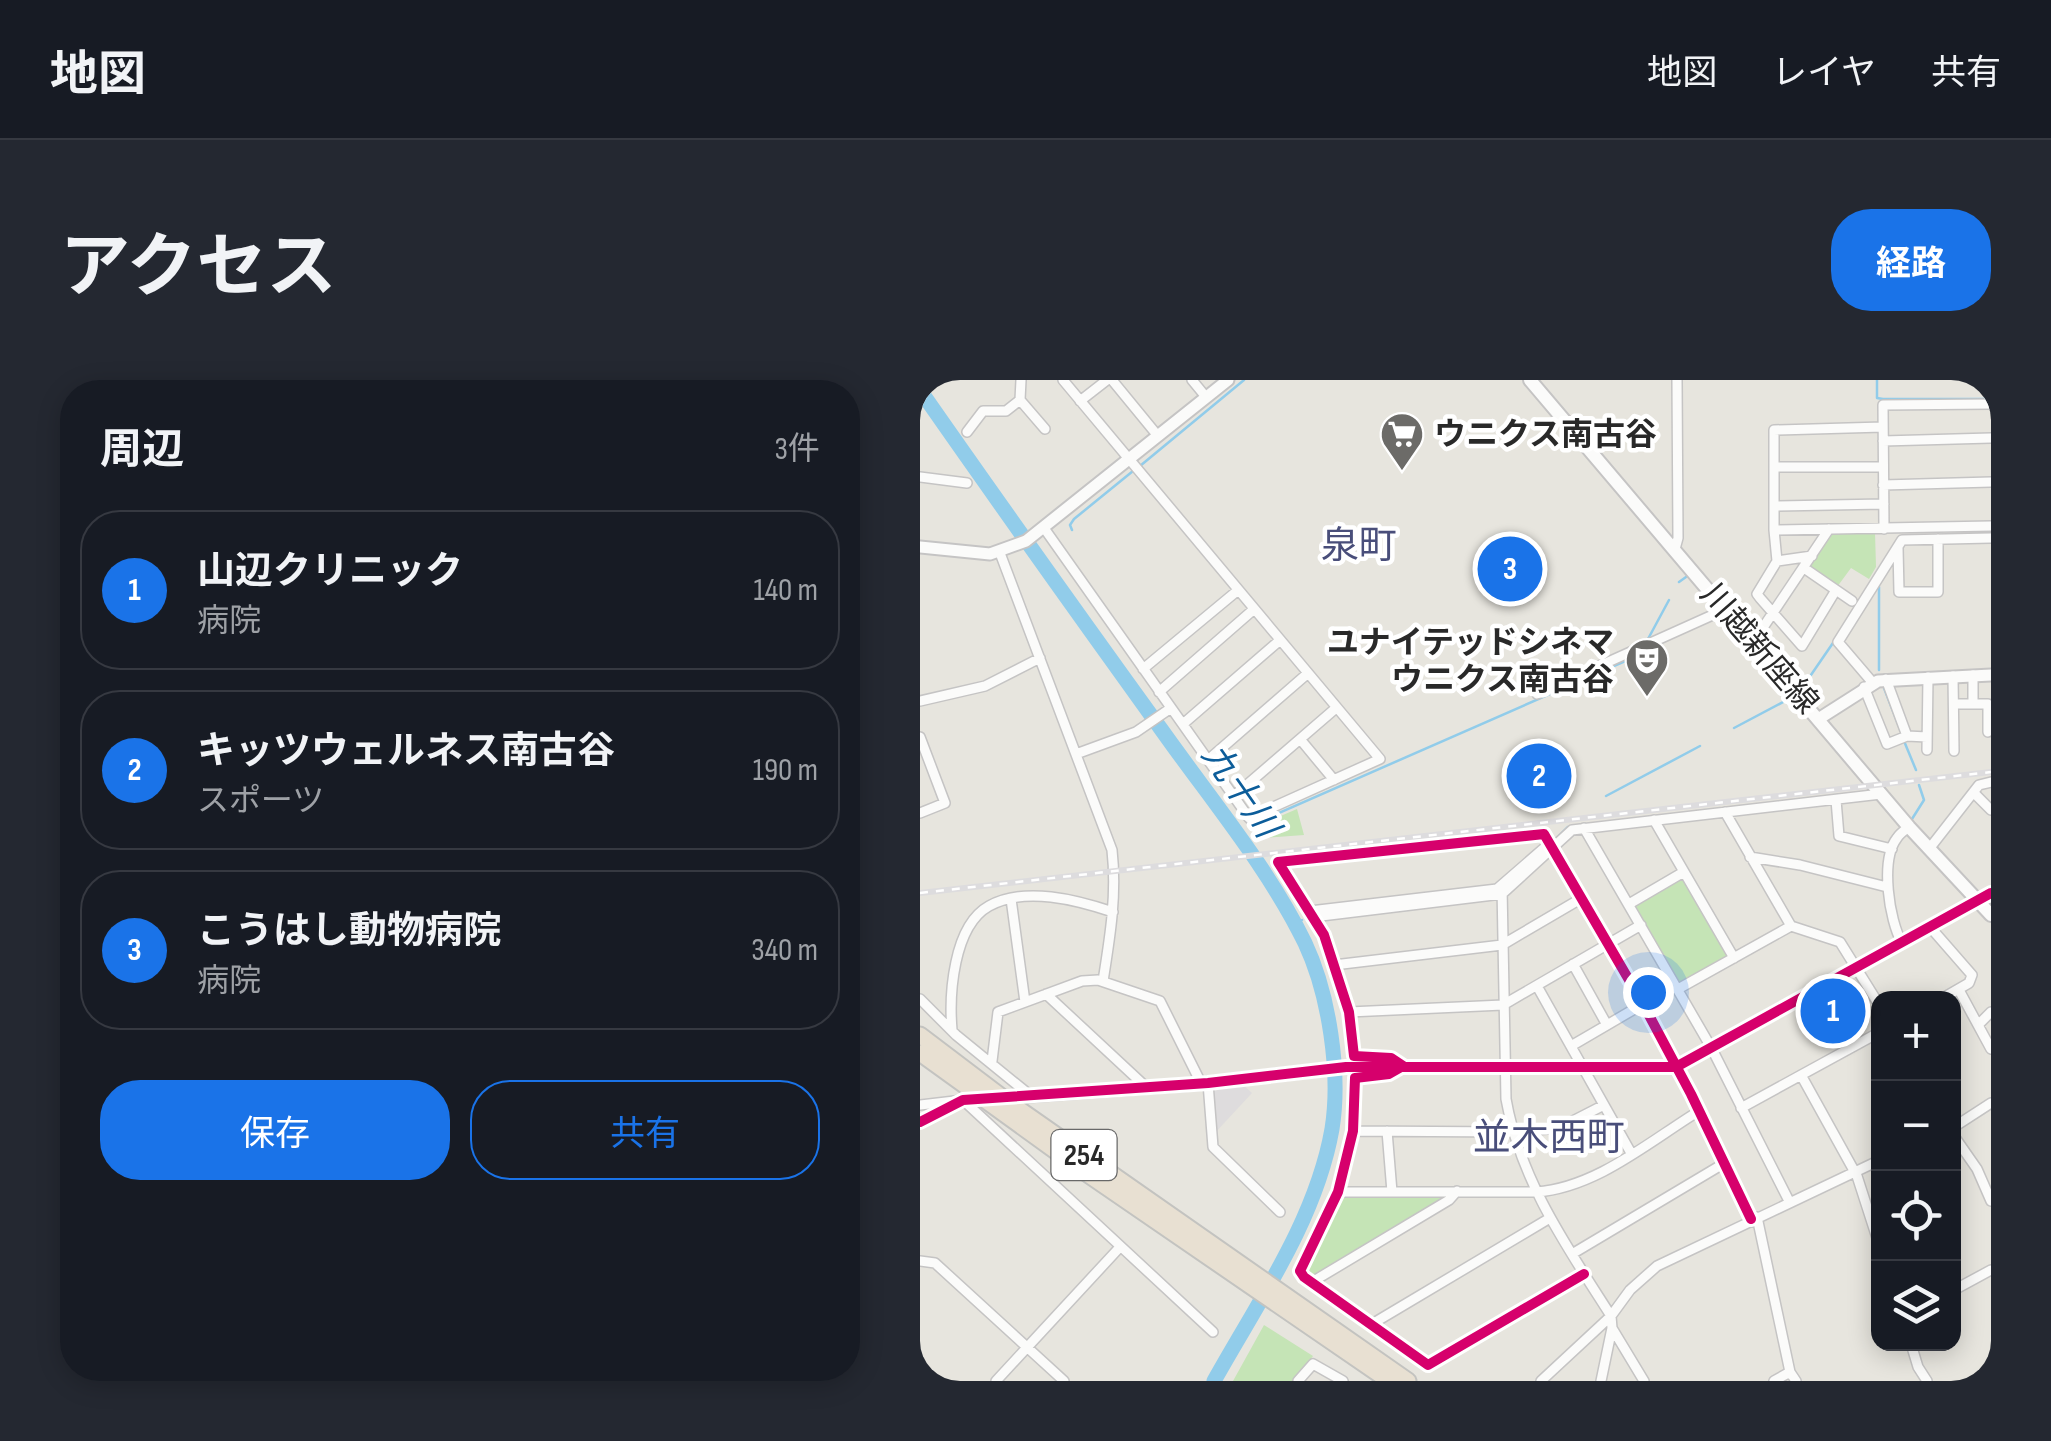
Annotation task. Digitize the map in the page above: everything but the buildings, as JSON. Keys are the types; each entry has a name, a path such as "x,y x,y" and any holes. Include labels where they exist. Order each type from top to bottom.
{"highway":[{"name":"254","path":"920,1035 1248,1276"},
{"name":"254","path":"920,1053 983,1099 1408,1381"},
{"name":"254","path":"1284,1301 1389,1381"}],"main road":[{"name":"川越新座線","path":"1530,380 1929,849 1991,915"}],"street":[{"path":"1021,380 1020,400 1045,429"},
{"path":"1040,531 1249,818 1380,760 1063,380"},
{"path":"1080,401 1110,380 1158,436"},
{"path":"1192,380 1206,397"},
{"path":"920,547 974,554 1000,553 1015,547 1228,380"},
{"path":"1675,550 1676,380"},
{"path":"967,432 983,411 1006,410 1020,400"},
{"path":"1884,529 1883,405 1991,404"},
{"path":"1836,590 1802,646 1757,594 1777,562 1774,430 1883,427"},
{"path":"1883,441 1991,438"},
{"path":"1774,467 1884,467"},
{"path":"920,477 967,483"},
{"path":"1884,485 1991,482"},
{"path":"1774,506 1884,504"},
{"path":"1774,530 1991,526"},
{"path":"1754,641 1828,529"},
{"path":"1908,736 1874,683 1838,642 1902,540 1991,538"},
{"path":"1898,546 1898,592 1938,592 1938,539"},
{"path":"1000,553 1112,850 1113,912 1103,981"},
{"path":"1777,562 1812,556"},
{"path":"1804,568 1852,601"},
{"path":"1144,669 1237,590"},
{"path":"1537,694 1726,609"},
{"path":"1160,692 1253,610"},
{"path":"1183,724 1279,641"},
{"path":"920,701 985,686 1040,658"},
{"path":"1208,760 1308,674"},
{"path":"1820,718 1874,683 1991,675"},
{"path":"1954,676 1954,750"},
{"path":"1973,676 1973,704"},
{"path":"1927,750 1928,677"},
{"path":"1874,683 1887,744 1908,736 1927,737"},
{"path":"1954,704 1988,704 1988,732"},
{"path":"1234,796 1336,708"},
{"path":"1076,754 1142,728 1167,710"},
{"path":"920,737 945,804 920,813"},
{"path":"1300,739 1334,780"},
{"path":"1929,849 1979,785 1991,782"},
{"path":"1311,914 1502,891 1572,830 1882,793"},
{"path":"1974,793 1991,810"},
{"path":"1836,800 1839,836 1892,849"},
{"path":"1725,812 1791,926 1840,942 1871,992"},
{"path":"1654,820 1734,958"},
{"path":"1902,943 1892,926 1887,888 1894,840 1910,826"},
{"path":"1584,828 1712,1048 1789,1201"},
{"path":"1402,1066 1390,1058 1354,1056 1349,1012 1324,934 1278,862 1540,834 1552,846 1643,1004 1754,1218 1793,1376 1774,1381"},
{"path":"1750,857 1887,888"},
{"path":"1628,904 1682,873"},
{"path":"1502,891 1506,1098 1512,1132 1536,1192 1644,1381"},
{"path":"920,1105 1205,1083 1346,1067 1676,1066 1991,893"},
{"path":"1334,965 1502,945 1582,898"},
{"path":"952,1030 949,996 954,964 970,926 986,907 1010,900 1060,899 1113,912"},
{"path":"1010,900 1025,1002"},
{"path":"1349,1012 1503,1005 1640,925"},
{"path":"1678,989 1791,926"},
{"path":"1930,928 1972,976 1970,983 1960,990 1991,1050"},
{"path":"1574,964 1607,1025"},
{"path":"992,1062 998,1012 1046,994 1082,981 1103,981 1160,1001 1205,1083 1212,1148 1280,1212"},
{"path":"1537,986 1631,1153"},
{"path":"1046,994 1146,1087"},
{"path":"920,999 1031,1096"},
{"path":"1571,1046 1643,1004"},
{"path":"1978,1025 1991,1012"},
{"path":"1741,1108 1871,1038"},
{"path":"1402,1066 1389,1074 1355,1078 1353,1131 1338,1192 1300,1270 1428,1365 1584,1274"},
{"path":"1802,1076 1855,1172 1871,1221"},
{"path":"920,1122 963,1100"},
{"path":"963,1100 1213,1332"},
{"path":"1961,1122 1991,1103"},
{"path":"1353,1131 1512,1132 1564,1127 1604,1105"},
{"path":"1338,1192 1536,1192 1572,1186 1699,1111"},
{"path":"1387,1131 1392,1192"},
{"path":"1961,1146 1977,1169 1991,1201"},
{"path":"1572,1254 1723,1164"},
{"path":"1601,1381 1612,1322 1630,1290 1658,1266 1871,1164"},
{"path":"1312,1282 1449,1200 1457,1191"},
{"path":"1372,1324 1550,1218"},
{"path":"996,1381 1120,1247"},
{"path":"920,1262 936,1262 1064,1381"},
{"path":"1961,1286 1991,1270"},
{"path":"1541,1381 1612,1322"},
{"path":"1913,1351 1927,1381"},
{"path":"1298,1381 1313,1364 1343,1381"},
{"path":"1982,1381 1991,1370"}],"shaded area":[{"path":"1243,1085 1252,1093 1213,1135 1213,1091"}],"green space":[{"path":"1834,532 1875,532 1876,567 1869,579 1851,568 1837,587 1811,570"},
{"path":"1297,809 1304,835 1265,838 1257,826"},
{"path":"1679,879 1726,955 1682,983 1635,908"},
{"path":"1341,1197 1440,1197 1441,1202 1310,1277 1305,1271"},
{"path":"1264,1325 1313,1356 1294,1381 1233,1381"}],"waterway":[{"path":"1140,466 1244,380"},
{"path":"1877,380 1877,398 1991,399"},
{"name":"九十川","path":"920,390 1258,862 1305,943 1321,986 1331,1034 1335,1083 1332,1129 1324,1163 1283,1260 1214,1381"},
{"path":"1072,530 1074,519 1133,471"},
{"path":"1679,582 1686,577"},
{"path":"1879,587 1879,670"},
{"path":"1648,639 1669,600"},
{"path":"1802,688 1835,640"},
{"path":"1256,823 1639,655"},
{"path":"1884,688 1900,729"},
{"path":"1734,728 1787,700"},
{"path":"1904,741 1916,770"},
{"path":"1606,796 1700,746"},
{"path":"1912,819 1924,800 1919,785"},
{"path":"1559,836 1568,827"},
{"path":"1294,924 1302,920"}],"railway":[{"path":"920,893 1991,772"}],"cycle path":[{"path":"1584,1274 1428,1365 1304,1277 1300,1271 1338,1192 1353,1131 1355,1078 1389,1074 1403,1066 1391,1058 1354,1056 1349,1012 1324,935 1278,862 1544,834 1643,1004 1751,1219"},
{"path":"920,1122 963,1100 1208,1083 1346,1067 1676,1067 1991,893"}],"place":[{"name":"ウニクス南古谷","path":"1402,472"},
{"name":"こうはし動物病院","path":"1510,569"},
{"name":"ユナイテッドシネマ ウニクス南古谷","path":"1647,698"},
{"name":"キッツウェルネス南古谷","path":"1539,776"},
{"name":"山辺クリニック","path":"1833,1011"}],"district":[{"name":"泉町","path":"1359,545"},
{"name":"並木西町","path":"1549,1137"}]}
